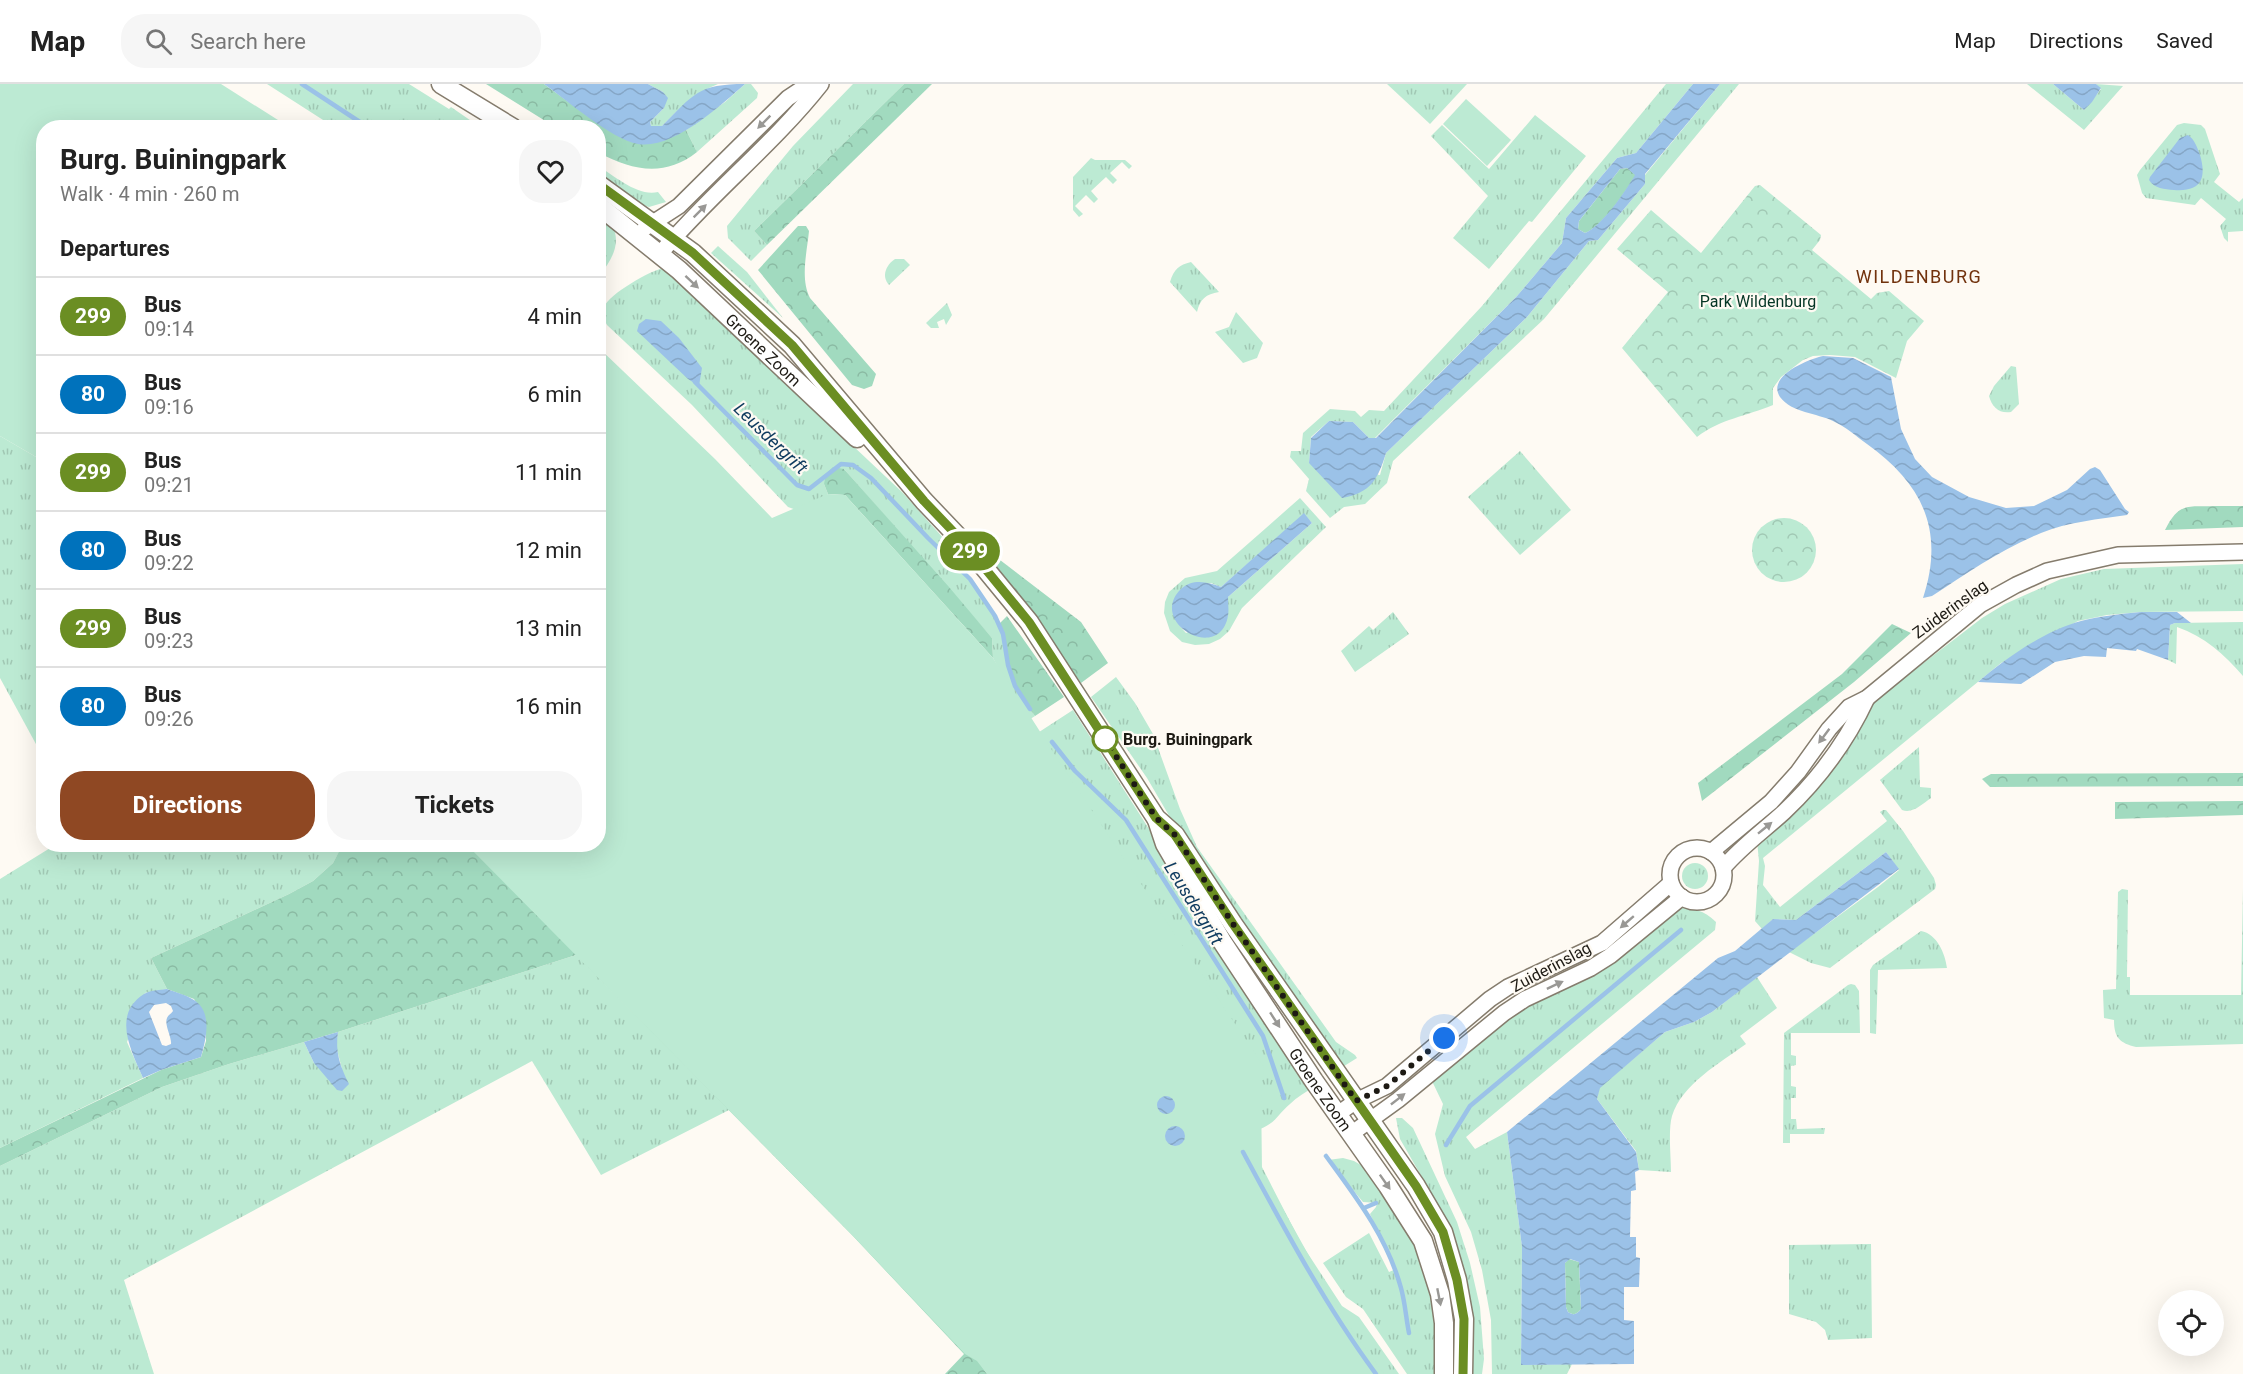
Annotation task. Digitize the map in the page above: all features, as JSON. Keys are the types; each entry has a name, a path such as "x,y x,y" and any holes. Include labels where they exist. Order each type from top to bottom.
{"main road":[{"path":"429,84 479,120"},
{"path":"441,84 500,120"},
{"name":"Groene Zoom","path":"606,190 693,253 792,345 924,501"},
{"name":"Groene Zoom","path":"606,211 660,254 924,501 965,544 1029,622 1156,818 1165,844 1223,942 1423,1241 1440,1294 1444,1323 1444,1374"},
{"name":"Groene Zoom","path":"1156,818 1175,835 1233,924 1416,1186 1443,1232 1457,1280 1464,1319 1463,1374"}],"street":[{"path":"636,234 679,206 788,98 809,84"},
{"path":"660,254 801,110 821,84"},
{"name":"Zuiderinslag","path":"1711,852 1771,801 1798,772 1829,729 1849,707 1867,698 1980,605 2024,581 2047,572 2118,555 2243,552"},
{"name":"Zuiderinslag","path":"1723,868 1742,846 1782,813 1818,776 1843,741 1867,698"},
{"path":"1693,848 1711,852 1718,858 1723,868 1722,885 1713,896 1698,902 1682,897 1669,877 1672,864 1679,854 1693,848"},
{"name":"Zuiderinslag","path":"1338,1114 1356,1101 1387,1086 1490,999 1508,987 1602,944 1671,883"},
{"name":"Zuiderinslag","path":"1351,1134 1398,1100 1504,1013 1525,999 1591,968 1610,956 1682,897"}],"green space":[{"path":"0,84 221,84 278,120 36,120 36,457 0,436"},
{"path":"267,84 409,84 470,120 323,120"},
{"path":"486,84 544,84 595,120 544,120"},
{"path":"648,84 718,84 694,96 662,126 651,126 650,122 664,108 663,92"},
{"path":"745,84 751,84 758,93 757,98 697,152 686,130 725,102"},
{"path":"853,84 904,84 754,231 767,245 751,261 728,238 727,226 793,146"},
{"path":"904,84 932,84 767,245 754,231"},
{"path":"1387,84 1467,84 1430,124"},
{"path":"1666,84 1693,84 1636,153 1617,158 1566,218 1562,243 1517,296 1375,438 1369,438 1353,422 1329,421 1311,437 1309,463 1380,475 1386,453 1527,317 1589,241 1598,240 1645,184 1645,175 1720,84 1739,84 1544,319 1393,461 1387,483 1365,504 1344,507 1330,518 1306,491 1309,479 1290,457 1291,451 1301,451 1303,433 1330,409 1355,411 1361,417 1369,410 1384,411 1482,306"},
{"path":"2027,84 2053,84 2084,110 2101,89 2096,84 2123,86 2084,130"},
{"path":"1466,99 1511,140 1487,166 1443,124"},
{"path":"1535,115 1586,156 1532,222 1529,221 1489,269 1453,238 1488,196 1431,136 1442,125 1489,169"},
{"path":"2184,123 2201,125 2205,129 2220,174 2214,182 2239,202 2243,198 2243,231 2228,232 2228,242 2220,226 2226,219 2201,198 2195,205 2146,198 2142,193 2137,175 2140,170 2177,125"},
{"path":"606,126 640,144 657,142 686,130 697,152 672,166 648,169 606,156"},
{"path":"1091,158 1125,160 1132,166 1129,169 1122,162 1110,173 1117,180 1113,184 1106,177 1091,191 1098,199 1094,203 1086,195 1075,206 1083,214 1079,217 1073,210 1073,177"},
{"path":"1627,168 1636,175 1613,208 1592,229 1585,233 1578,229 1579,221 1620,169"},
{"path":"606,171 635,189 650,193 658,192 666,202 649,207 640,204 606,181"},
{"name":"Park Wildenburg","path":"1760,185 1821,235 1812,250 1871,299 1877,293 1889,291 1924,321 1907,341 1896,378 1855,357 1813,356 1803,360 1781,377 1773,388 1773,405 1724,422 1697,437 1622,348 1668,292 1617,249 1651,210 1701,253 1755,186"},
{"path":"606,217 612,226 616,242 606,267"},
{"path":"798,226 806,226 809,231 805,282 810,298 876,374 872,386 864,389 852,385 758,270"},
{"path":"718,246 747,272 783,318 711,253"},
{"path":"895,259 904,259 910,265 889,285 885,274 889,264"},
{"path":"1191,262 1219,292 1204,298 1197,312 1170,282 1178,268"},
{"path":"664,268 902,492 945,540 994,616 1002,634 1014,686 1035,716 992,744 1006,682 993,658 992,638 844,469 824,484 828,494 813,509 802,512 788,507 692,405 607,325 607,302 631,283"},
{"path":"947,303 952,315 946,325 944,319 937,322 939,328 931,328 926,323"},
{"path":"1236,312 1263,343 1257,358 1243,363 1215,332 1229,327"},
{"path":"606,355 715,459 772,518 828,494 845,495 993,658 1062,766 1264,1067 1261,1088 1262,1171 1344,1319 1384,1374 987,1374 977,1361 965,1354 853,1236 474,852 606,852"},
{"path":"2011,366 2016,367 2019,404 2011,412 2003,412 1994,406 1989,396 1994,386"},
{"path":"0,436 36,457 36,744 0,678"},
{"path":"1520,451 1571,510 1520,555 1468,497"},
{"path":"833,467 844,469 992,638 993,658 845,495 828,494 824,484 826,474"},
{"path":"1300,498 1326,527 1242,608 1229,631 1220,639 1209,644 1195,645 1182,642 1170,631 1164,613 1169,592 1185,578 1217,571","holes":["1304,514 1312,523 1228,597 1228,617 1186,633 1181,627 1175,616 1174,605 1183,588 1211,583 1221,587"]},
{"path":"2243,506 2243,527 2165,530 2175,515 2185,508"},
{"path":"1778,518 1790,518 1807,527 1814,538 1816,550 1814,562 1807,573 1790,582 1778,582 1766,577 1757,568 1752,556 1752,544 1757,532 1766,523"},
{"path":"965,530 987,550 1081,622 1108,663 1081,683 1039,623"},
{"path":"2243,564 2243,611 2141,612 2107,615 2078,621 2001,663 1763,858 1765,866 1763,885 1780,907 1887,821 1880,812 1886,810 1934,878 1935,889 1830,968 1811,963 1789,952 1899,870 1886,852 1796,920 1773,919 1762,929 1755,921 1759,861 1757,841 1878,698 1982,618 2005,604 2061,579 2104,569"},
{"path":"1393,612 1409,634 1355,672 1341,651 1369,626 1373,630"},
{"path":"1007,616 1064,697 1035,716 1018,693 1011,677 998,625"},
{"path":"2243,622 2243,676 2213,647 2177,627 2176,664 2168,660 2170,625"},
{"path":"1892,624 1911,633 1854,682 1702,801 1698,783 1842,674"},
{"path":"1116,677 1153,734 1180,809 1197,847 1336,1042 1357,1058 1341,1068 1178,831 1147,778 1091,697"},
{"path":"1073,710 1314,1087 1296,1099 1265,1127 1260,1129 1002,756"},
{"path":"1919,747 1920,787 1931,788 1931,798 1914,810 1906,811 1902,810 1880,780"},
{"path":"2243,773 2243,786 1990,787 1982,779 1991,774"},
{"path":"2243,801 2243,815 2115,819 2115,802"},
{"path":"44,852 339,852 333,863 313,881 151,958 167,989 145,993 127,1042 143,1078 0,1148 0,879"},
{"path":"339,852 493,852 978,1360 987,1374 945,1374 964,1354 853,1236 576,955 162,1087 0,1166 0,1148 161,1070 201,1057 206,1041 206,1020 194,999 167,989 151,958 289,894 313,881 333,863"},
{"path":"1695,863 1704,867 1708,876 1704,885 1695,889 1686,885 1682,876 1686,867"},
{"path":"2243,888 2243,1044 2136,1047 2119,1039 2115,1031 2114,1020 2104,1018 2103,992 2103,990 2116,989 2118,892 2122,889 2128,890 2127,977 2130,977 2130,995 2241,995"},
{"path":"1677,908 1703,912 1716,922 1715,930 1466,1137 1475,1149 1507,1132 1522,1247 1521,1365 1572,1364 1567,1374 1492,1374 1491,1320 1482,1270 1471,1232 1445,1176 1435,1134 1443,1104 1431,1079 1514,1012"},
{"path":"1921,931 1936,940 1947,968 1878,970 1876,1034 1870,1033 1870,970 1873,965"},
{"path":"576,955 729,1110 601,1175 532,1061 124,1280 154,1374 0,1374 0,1166 162,1087 304,1042 314,1063 342,1069 336,1046 338,1032"},
{"path":"1757,977 1777,1008 1740,1036 1746,1044 1703,1075 1677,1104 1670,1128 1671,1172 1639,1170 1636,1151 1597,1099 1599,1088 1665,1032 1694,1022 1712,1012"},
{"path":"1851,984 1855,985 1859,991 1860,1033 1791,1033 1791,1055 1796,1056 1796,1065 1791,1066 1791,1086 1796,1087 1796,1098 1791,1098 1791,1119 1796,1119 1797,1129 1825,1128 1824,1134 1790,1134 1790,1143 1783,1143 1784,1033"},
{"path":"1396,1118 1402,1118 1413,1128 1457,1222 1470,1263 1480,1307 1484,1359 1482,1374 1469,1374 1467,1288 1450,1226 1400,1139"},
{"path":"1246,1136 1301,1243 1342,1306 1359,1317 1399,1374 1357,1374 1249,1181"},
{"path":"1343,1158 1366,1168 1400,1215 1415,1246 1430,1282 1438,1344 1436,1374 1407,1374 1363,1309 1346,1297 1323,1263 1369,1233 1389,1272 1396,1269 1370,1214 1377,1203 1363,1202 1328,1160"},
{"path":"1871,1244 1872,1338 1828,1340 1825,1330 1816,1322 1789,1314 1789,1245"},
{"path":"1569,1259 1579,1262 1581,1309 1574,1314 1568,1312 1566,1307 1565,1263"}],"water":[{"path":"544,84 648,84 663,92 668,98 664,108 650,122 651,126 662,126 698,93 717,86 745,84 696,124 666,140 652,144 627,141 606,129 606,120 590,118"},
{"path":"1693,84 1720,84 1645,174 1645,184 1598,240 1589,241 1527,317 1386,453 1372,483 1360,493 1342,498 1309,463 1311,438 1329,421 1353,422 1369,438 1376,438 1517,296 1562,243 1566,218 1617,158 1636,153","holes":["1627,168 1635,175 1599,223 1585,233 1578,229 1579,221 1620,169"]},
{"path":"2053,84 2096,84 2101,88 2084,110"},
{"path":"2188,135 2194,141 2200,155 2203,171 2200,182 2190,189 2183,190 2157,187 2149,180 2150,177 2180,138"},
{"path":"646,319 661,321 679,338 702,368 699,386 688,379 637,331 639,324"},
{"path":"1823,356 1853,358 1891,377 1901,429 1915,459 1932,477 1969,497 2006,508 2034,506 2067,490 2095,467 2100,470 2129,512 2127,515 2073,524 2041,533 1999,554 1932,596 1923,598 1929,574 1930,530 1915,493 1886,459 1851,432 1827,418 1798,410 1780,397 1777,389 1784,376 1800,365"},
{"path":"1304,513 1312,523 1228,597 1228,616 1222,630 1212,637 1200,637 1188,633 1179,625 1173,614 1173,602 1181,589 1196,582 1221,587"},
{"path":"2141,612 2177,612 2191,623 2170,625 2168,660 2137,649 2136,651 2107,648 2106,657 2084,656 2055,662 2021,684 1978,682 2013,655 2053,631 2088,619"},
{"path":"1886,852 1899,869 1712,1012 1694,1022 1665,1032 1600,1088 1597,1099 1636,1152 1639,1170 1635,1172 1636,1190 1631,1191 1630,1237 1636,1237 1636,1257 1640,1258 1639,1287 1624,1287 1624,1320 1634,1321 1634,1364 1521,1365 1522,1247 1507,1132 1718,958 1735,951 1773,919 1796,920","holes":["1570,1259 1579,1262 1581,1309 1574,1314 1568,1312 1566,1307 1565,1263"]},
{"path":"167,989 194,1000 204,1011 207,1026 203,1050 201,1057 143,1078 127,1034 128,1012 144,994","holes":["166,1003 173,1011 166,1021 171,1044 166,1046 162,1045 149,1012 154,1005"]},
{"path":"338,1032 339,1059 349,1084 342,1091 337,1090 314,1063 304,1042"},
{"path":"1166,1096 1172,1099 1175,1105 1172,1111 1166,1114 1160,1111 1157,1105 1160,1099"},
{"path":"1175,1126 1182,1129 1185,1136 1182,1143 1175,1146 1168,1143 1165,1136 1168,1129"}],"waterway":[{"name":"Leusdergrift","path":"302,84 357,120"},
{"name":"Leusdergrift","path":"695,382 797,485 809,489 841,464 853,465 871,478 970,579 995,616 1003,634 1008,665 1015,686 1030,709"},
{"name":"Leusdergrift","path":"1052,742 1075,771 1126,820 1263,1036 1284,1098"},
{"path":"1446,1145 1470,1106 1681,930"},
{"path":"1243,1152 1322,1293 1376,1374"},
{"name":"Leusdergrift","path":"1326,1156 1370,1218 1388,1252 1404,1299 1409,1333"},
{"path":"1364,1208 1376,1203"}],"bus line":[{"name":"299","path":"606,189 693,253 792,345 924,501 965,544 1029,622 1156,818 1175,835 1233,924 1416,1186 1443,1232 1457,1280 1464,1319 1463,1374"}],"place":[{"name":"Burg. Buiningpark","path":"1105,739"}],"district":[{"name":"WILDENBURG","path":"1919,276"}],"route":[{"path":"1105,739 1156,818 1175,835 1233,924 1356,1101 1387,1086 1444,1038"}]}
